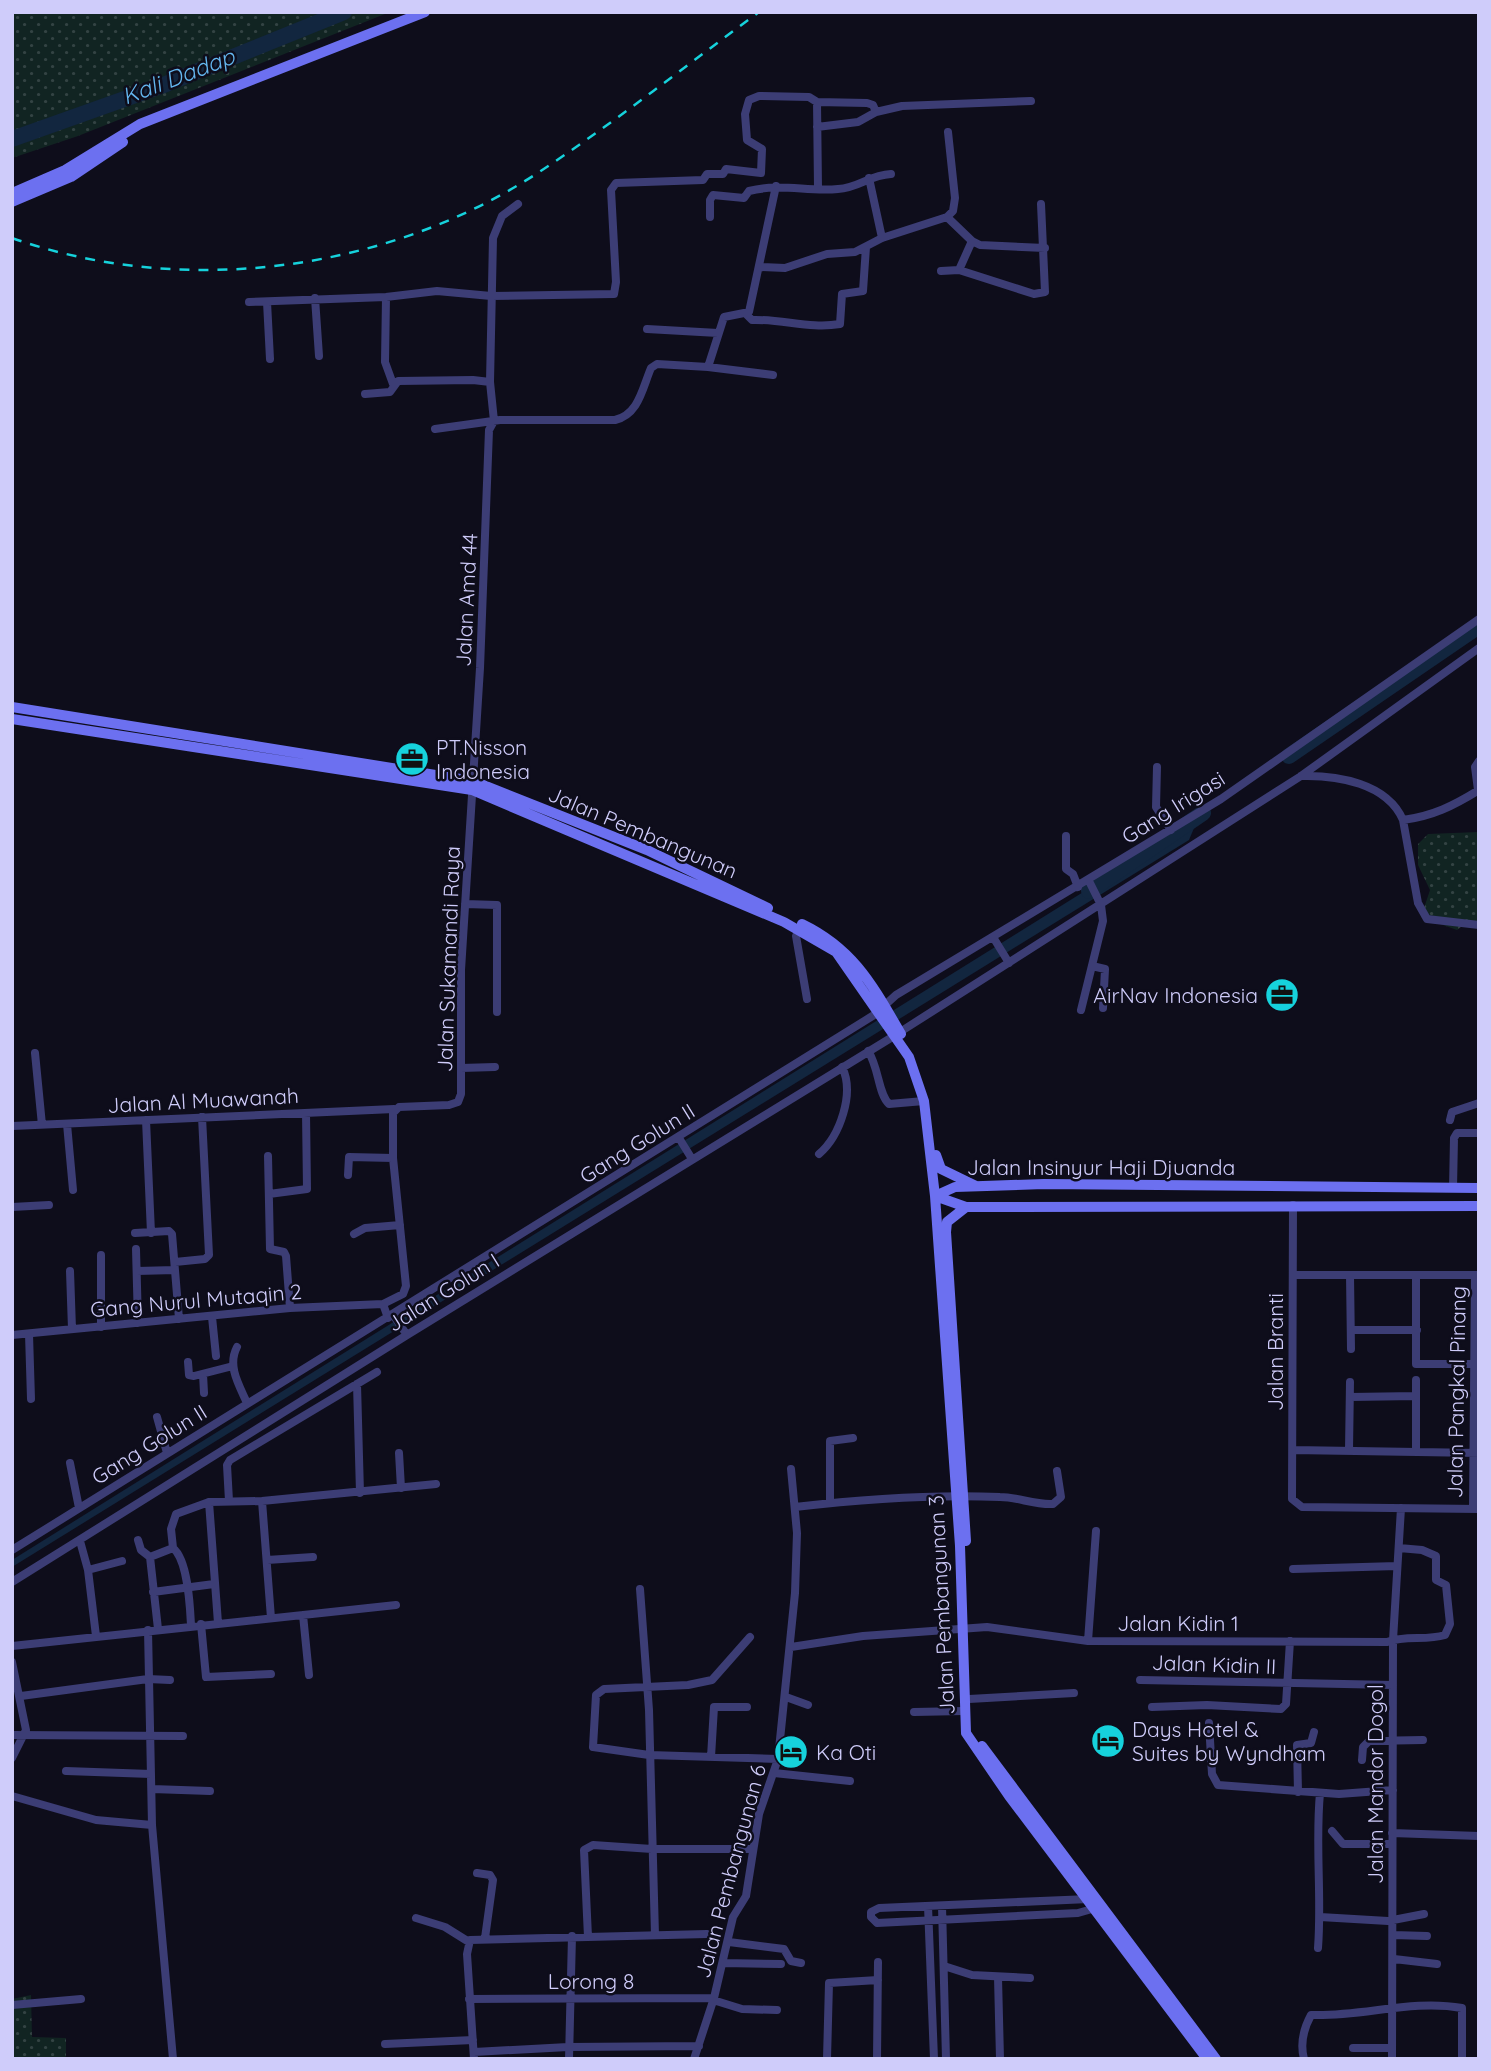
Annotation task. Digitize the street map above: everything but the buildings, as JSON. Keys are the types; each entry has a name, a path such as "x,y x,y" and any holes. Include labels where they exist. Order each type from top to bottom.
{"main road":[{"path":"12,193 65,170 140,124 425,12"},
{"path":"12,202 71,177 176,110"},
{"name":"Jalan Pembangunan","path":"12,707 473,786 647,850 821,933 842,947 921,1069 929,1092 934,1147 939,1167 976,1186"},
{"name":"Jalan Pembangunan","path":"12,719 473,786 799,929 836,953 881,1009"},
{"name":"Jalan Pembangunan","path":"896,1032 918,1075 924,1101 935,1196"},
{"path":"1082,1205 1087,1192 1083,1184"},
{"name":"Jalan Insinyur Haji Djuanda","path":"935,1196 955,1187 1083,1184 1479,1188"},
{"path":"1416,1205 1417,1187"},
{"path":"1438,1188 1438,1206"},
{"name":"Jalan Insinyur Haji Djuanda","path":"935,1196 966,1207 1479,1206"},
{"name":"Jalan Pembangunan 3","path":"935,1196 960,1497"},
{"name":"Jalan Pembangunan 3","path":"966,1207 947,1222 946,1232 972,1731 1086,1899"},
{"name":"Jalan Pembangunan 3","path":"966,1630 964,1711 966,1733 973,1746 1086,1899 1098,1908 1216,2059"},
{"name":"Jalan Pembangunan 3","path":"1141,1964 1207,2059"}],"street":[{"path":"249,302 386,297 438,291 491,296 614,294 613,186 616,183 688,182 703,180 707,174 723,174 726,169 761,173 761,145 747,140 745,114 749,100 759,96 809,97 817,102 870,103 876,112"},
{"path":"817,127 858,122 876,112 902,106 1031,101"},
{"path":"817,102 818,188"},
{"path":"760,267 785,268 827,254 866,247 947,217 953,211 955,198 948,132"},
{"path":"710,217 709,200 713,195 744,198 748,191 776,186 836,190 858,186 869,178 891,174"},
{"path":"869,178 882,239"},
{"path":"747,315 760,267 776,186"},
{"name":"Jalan Amd 44","path":"473,786 489,430 494,421 490,382 493,238 502,216 518,204"},
{"path":"941,271 959,270 1040,294 1046,288 1041,204"},
{"path":"947,217 972,242 990,247 1045,248"},
{"path":"959,270 972,242"},
{"path":"708,367 723,317 747,315 752,320 784,319 802,326 840,324 842,294 863,291 866,247"},
{"path":"365,394 390,392 393,384 385,362 386,297"},
{"path":"315,298 319,356"},
{"path":"267,302 270,359"},
{"path":"647,329 718,333"},
{"path":"435,429 494,421 615,420 627,417 633,411 651,368 657,364 773,374"},
{"path":"393,384 473,380 490,382"},
{"name":"Gang Irigasi","path":"881,1009 995,941 1078,887 1090,883 1284,756 1479,619"},
{"name":"Jalan Golun I","path":"12,1582 691,1156 868,1051 1099,901 1301,776 1479,648"},
{"path":"1403,820 1426,817 1452,808 1479,790 1475,767 1479,761"},
{"path":"1157,767 1156,807 1171,830"},
{"path":"1301,776 1325,775 1364,785 1389,801 1399,810 1403,820 1418,903 1423,915 1427,919 1479,925"},
{"name":"Jalan Sukamandi Raya","path":"394,1109 449,1105 458,1102 461,1094 461,970 473,786"},
{"path":"1066,836 1066,869 1073,874 1078,887"},
{"path":"1081,1010 1103,921 1099,901 1090,883"},
{"path":"465,904 497,905 497,1012"},
{"path":"799,929 796,936 807,999"},
{"path":"995,941 1007,960"},
{"path":"1092,966 1105,969 1103,1008"},
{"name":"Gang Golun II","path":"12,1550 680,1139 881,1009"},
{"path":"868,1051 876,1062 883,1099 889,1104 924,1101"},
{"path":"34,1053 42,1125"},
{"path":"461,1068 495,1067"},
{"path":"819,1154 831,1143 840,1124 848,1079 842,1067"},
{"path":"1450,1120 1452,1112 1479,1103"},
{"path":"394,1109 393,1158 406,1286 402,1294 383,1304 406,1333"},
{"name":"Jalan Al Muawanah","path":"12,1126 394,1109"},
{"path":"269,1194 307,1191 306,1113"},
{"path":"137,1271 175,1266 205,1259 209,1255 202,1117"},
{"path":"146,1120 151,1233"},
{"path":"66,1124 73,1190"},
{"path":"1453,1188 1454,1138 1457,1133 1479,1133"},
{"path":"680,1139 691,1156"},
{"path":"268,1156 270,1249 285,1252 289,1308"},
{"path":"348,1175 349,1157 393,1158"},
{"path":"12,1207 49,1205"},
{"name":"Jalan Branti","path":"1293,1205 1292,1499 1302,1507 1401,1508"},
{"path":"354,1234 365,1228 400,1225"},
{"path":"135,1233 171,1233 179,1320"},
{"path":"136,1249 138,1323"},
{"path":"101,1255 101,1327"},
{"path":"70,1271 72,1329"},
{"path":"1293,1275 1477,1275"},
{"path":"1350,1275 1350,1349"},
{"path":"1416,1275 1416,1364 1477,1364"},
{"name":"Jalan Pangkal Pinang","path":"1476,1509 1477,1275"},
{"path":"402,1294 413,1303"},
{"name":"Gang Nurul Mutaqin 2","path":"12,1335 289,1308 383,1304"},
{"path":"212,1317 216,1356"},
{"path":"1351,1330 1417,1330"},
{"path":"29,1334 31,1399"},
{"path":"237,1347 233,1355 233,1366 247,1403"},
{"path":"188,1362 189,1375 233,1366"},
{"path":"229,1502 229,1460 377,1372"},
{"path":"203,1374 204,1393"},
{"path":"1416,1380 1416,1451"},
{"path":"1349,1450 1350,1381"},
{"path":"357,1384 360,1493"},
{"path":"1350,1397 1416,1396"},
{"path":"157,1418 167,1453"},
{"path":"830,1503 830,1441 853,1438"},
{"path":"1293,1450 1476,1452"},
{"path":"399,1453 401,1488"},
{"path":"70,1463 79,1508"},
{"name":"Jalan Pembangunan 6","path":"694,2059 714,1999 733,1917 746,1896 759,1814 778,1759 791,1647 797,1532 791,1469"},
{"path":"795,1507 907,1497 1003,1497 1038,1505 1053,1504 1060,1497 1057,1471"},
{"path":"173,1548 171,1529 176,1514 209,1502 262,1501 436,1484"},
{"path":"262,1501 271,1618"},
{"path":"209,1502 218,1623"},
{"path":"1401,1508 1476,1509"},
{"name":"Jalan Mandor Dogol","path":"1392,2059 1393,1640 1401,1508"},
{"path":"1088,1641 1096,1531"},
{"path":"138,1540 141,1550 149,1557 158,1629"},
{"path":"80,1541 88,1570 96,1636"},
{"path":"149,1557 173,1548"},
{"path":"173,1548 179,1552 188,1588 191,1625"},
{"name":"Jalan Kidin 1","path":"791,1647 863,1636 998,1628 1088,1641 1393,1640 1433,1639 1446,1635 1450,1624 1446,1585 1436,1580 1436,1556 1422,1550 1399,1548"},
{"path":"267,1560 313,1557"},
{"path":"88,1570 122,1561"},
{"path":"1293,1569 1398,1566"},
{"path":"153,1592 214,1584"},
{"path":"640,1589 648,1684 655,1935"},
{"path":"12,1646 396,1605"},
{"path":"303,1615 309,1675"},
{"path":"201,1625 206,1677 271,1674"},
{"path":"148,1630 152,1825 173,2059"},
{"path":"751,1637 712,1679 688,1685 648,1684 604,1689 596,1695 593,1747 649,1755 778,1759"},
{"path":"1152,1707 1207,1705 1281,1709 1286,1704 1290,1641"},
{"path":"12,1662 26,1730 12,1758"},
{"path":"21,1696 148,1679 170,1679"},
{"name":"Jalan Kidin II","path":"1140,1680 1393,1685"},
{"path":"969,1699 1074,1693"},
{"path":"786,1697 808,1705"},
{"path":"711,1756 714,1707 747,1707"},
{"path":"914,1712 964,1711"},
{"path":"1209,1723 1212,1774 1218,1785 1320,1793 1393,1790"},
{"path":"1298,1792 1297,1745 1311,1743 1314,1732"},
{"path":"12,1735 184,1735"},
{"path":"1362,1760 1363,1747 1369,1741 1423,1740"},
{"path":"66,1771 151,1774"},
{"path":"774,1773 850,1781"},
{"path":"152,1789 210,1790"},
{"path":"1318,1948 1320,1917 1316,1834 1320,1793"},
{"path":"12,1796 96,1820 152,1825"},
{"path":"1332,1830 1343,1844 1392,1844"},
{"path":"1392,1832 1479,1836"},
{"path":"588,1937 584,1850 593,1845 652,1849 753,1849"},
{"path":"477,1873 489,1875 493,1880 485,1938"},
{"path":"1086,1899 879,1908 871,1912 871,1917 877,1923 929,1922 1078,1913 1098,1908"},
{"path":"1078,1913 1086,1899"},
{"path":"928,1906 934,2059"},
{"path":"942,1906 946,2059"},
{"path":"1320,1917 1393,1919 1424,1914"},
{"path":"416,1918 445,1927 469,1942 485,1938 707,1934"},
{"path":"1393,1935 1427,1936"},
{"path":"569,2059 572,1937"},
{"path":"469,1942 469,1999 474,2055 568,2047 699,2046"},
{"path":"729,1942 784,1949 791,1961 801,1963"},
{"path":"1394,1959 1437,1964"},
{"path":"877,2059 878,1962"},
{"path":"723,1963 781,1964"},
{"path":"944,1966 972,1975 1030,1978"},
{"path":"998,1977 1000,2059"},
{"path":"827,2059 829,1983 834,1980 878,1980"},
{"name":"Lorong 8","path":"469,1999 714,1999 742,2009 776,2010"},
{"path":"12,2005 81,2000"},
{"path":"1304,2059 1302,2050 1305,2025 1311,2015 1336,2016 1382,2011 1402,2005 1462,2008 1462,2059"},
{"path":"385,2044 473,2040"},
{"path":"1353,2048 1392,2048"}],"green space":[{"path":"12,12 390,12 78,136 12,158"},
{"path":"1479,832 1479,924 1466,923 1457,930 1421,917 1430,890 1418,865 1418,844 1428,834"},
{"path":"31,1995 32,2037 66,2038 66,2059 12,2059 12,1999"}],"water":[{"path":"1197,821 1189,840 12,1567 12,1560"}],"waterway":[{"name":"Kali Dadap","path":"12,139 161,86 344,12"},
{"path":"1289,756 1479,626"},
{"path":"1089,891 1203,813"}],"railway":[{"path":"12,238 77,256 144,267 213,270 281,265 349,253 414,234 477,207 536,174 621,115 759,12"}],"place":[{"name":"PT.Nisson Indonesia","path":"412,759"},
{"name":"AirNav Indonesia","path":"1282,995"},
{"name":"Days Hotel & Suites by Wyndham","path":"1108,1741"},
{"name":"Ka Oti","path":"791,1752"}]}
